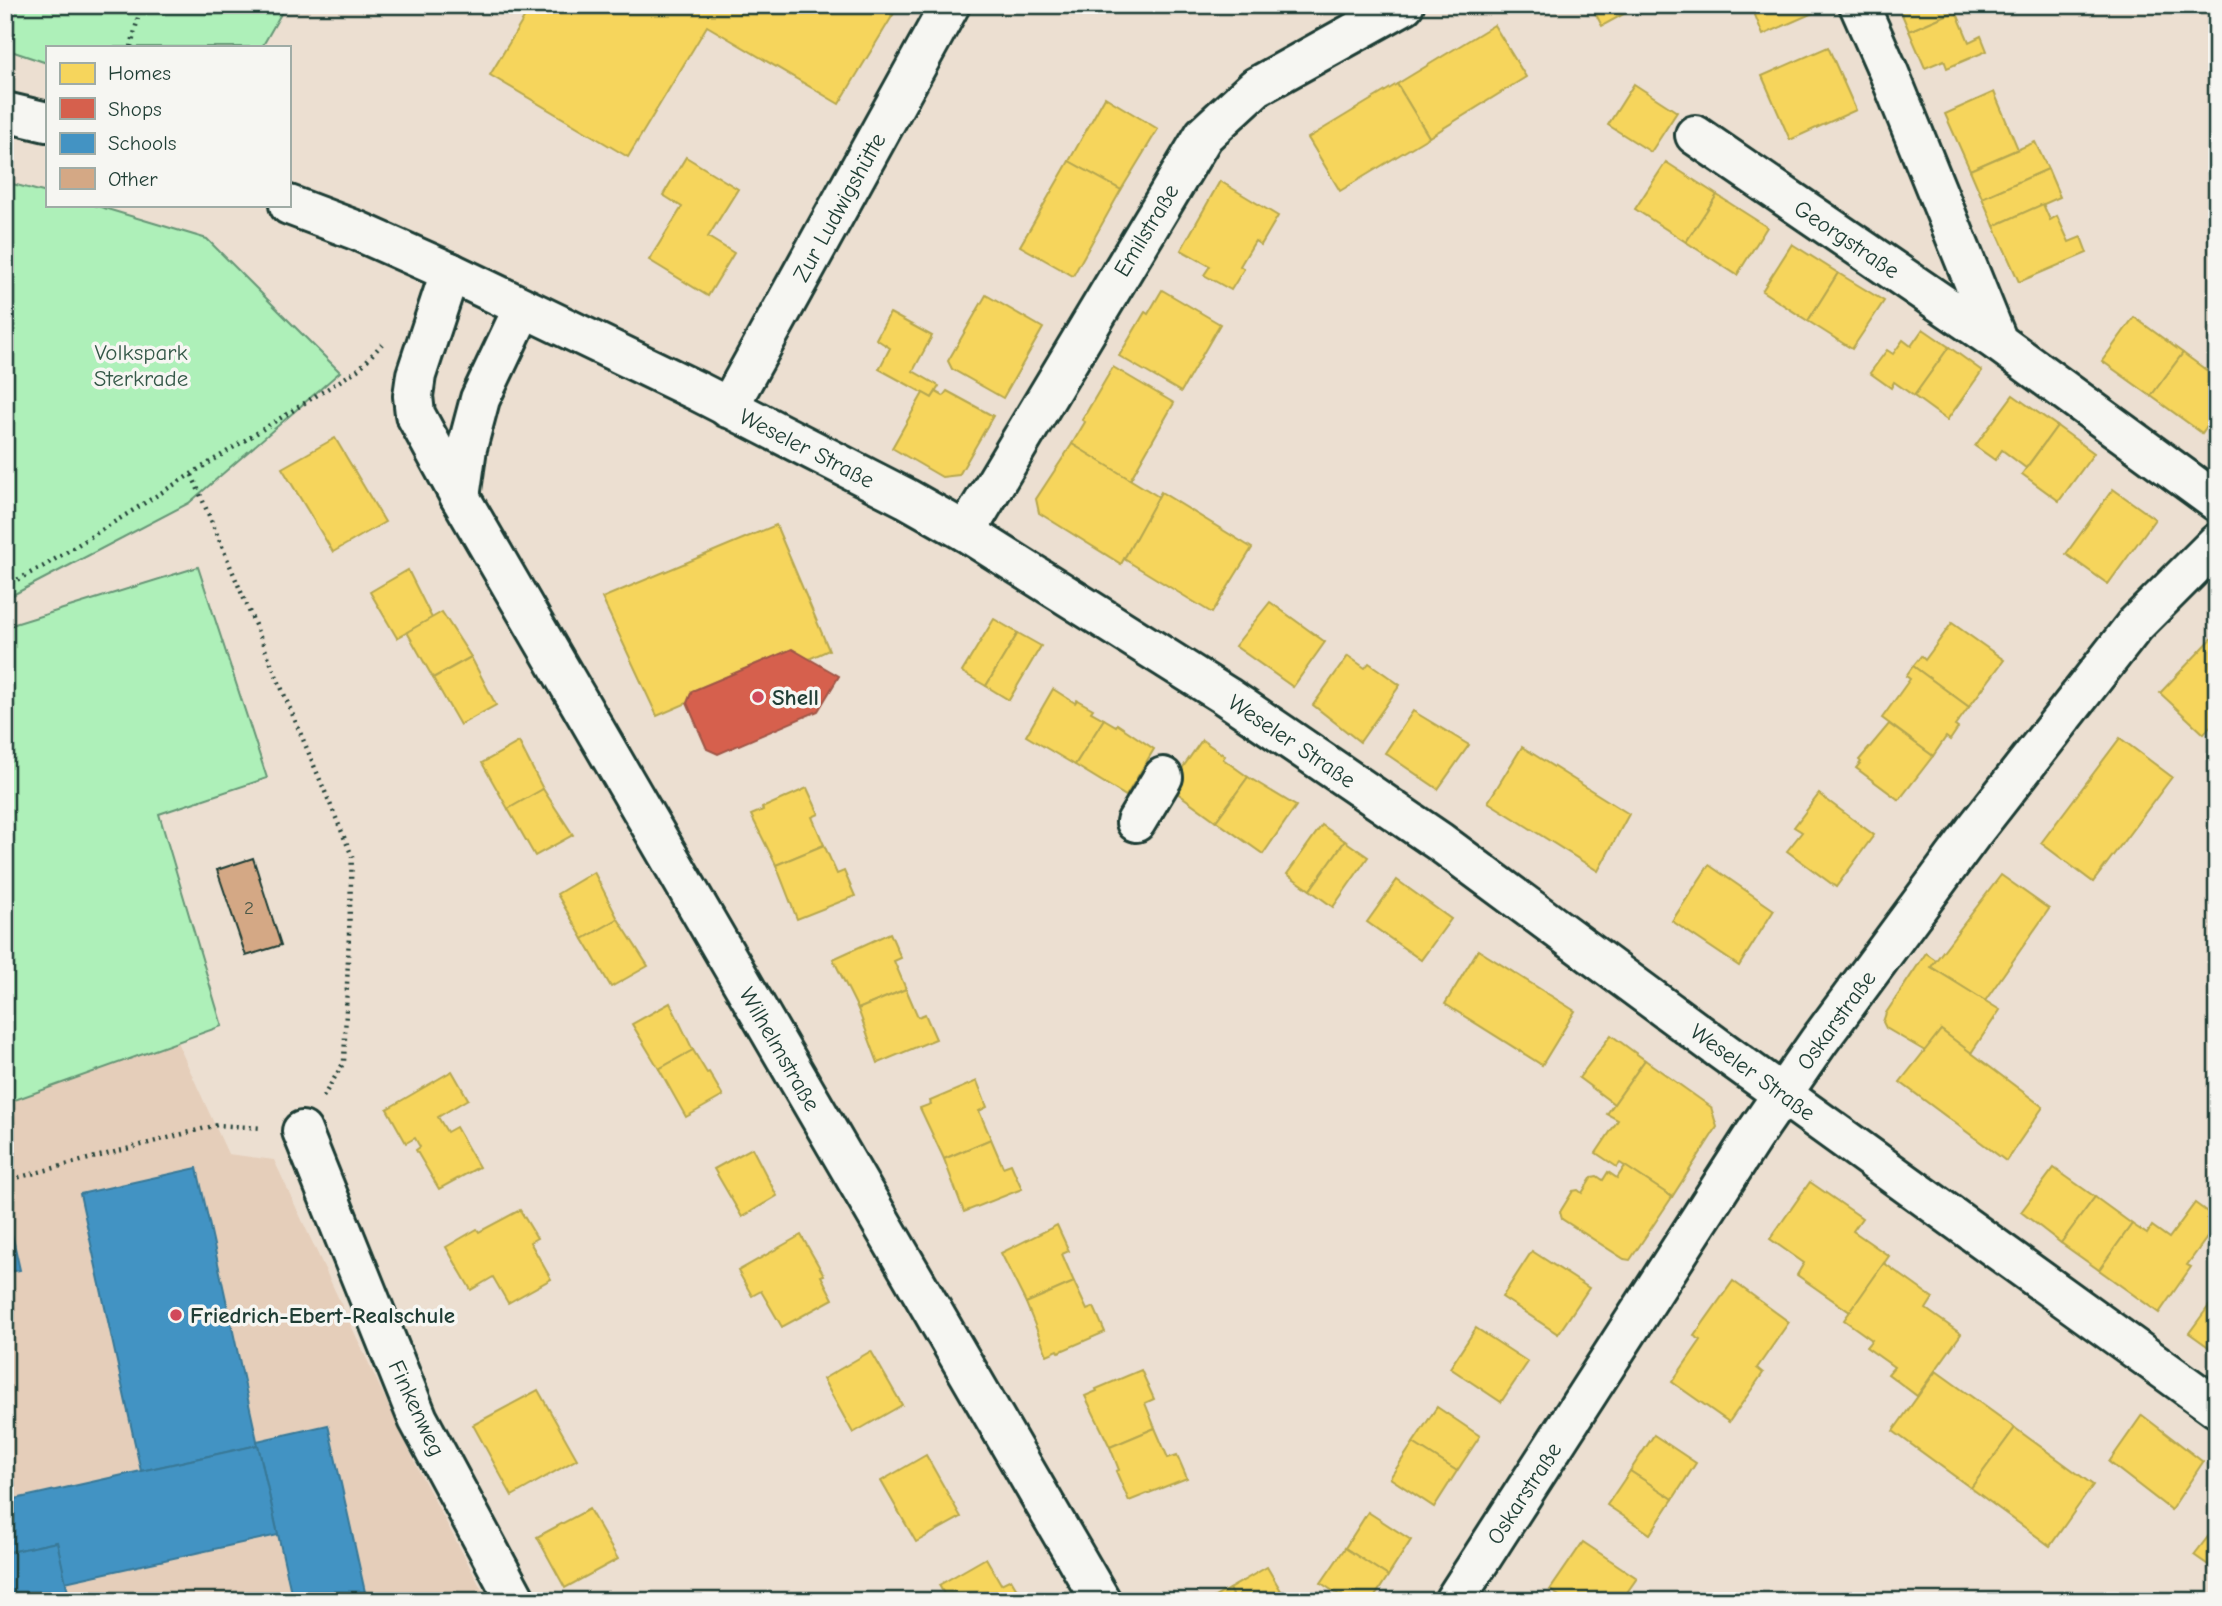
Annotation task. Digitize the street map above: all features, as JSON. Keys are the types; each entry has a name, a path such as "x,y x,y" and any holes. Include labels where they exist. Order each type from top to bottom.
{"street":[{"name":"Zur Ludwigshütte","path":"728,408 950,5"},
{"name":"Emilstraße","path":"966,532 1205,135 1256,88 1404,5"},
{"path":"1859,5 1998,342"},
{"path":"5,112 46,122"},
{"name":"Georgstraße","path":"1695,135 1998,342 2217,502"},
{"name":"Weseler Straße","path":"290,205 358,231 450,272 728,408 906,498 966,532 1273,727 1440,842 1721,1050 2217,1408"},
{"name":"Wilhelmstraße","path":"450,272 416,375 415,414 460,497 1101,1601"},
{"path":"460,497 467,448 480,399 523,308"},
{"name":"Oskarstraße","path":"1454,1601 1783,1093 1974,831 2127,636 2217,542"},
{"path":"1136,822 1163,778"},
{"name":"Finkenweg","path":"302,1131 418,1419 516,1601"}],"path":[{"path":"131,46 141,5"},
{"path":"5,586 44,566 359,369 387,340"},
{"path":"192,475 352,856 344,1062 302,1131"},
{"path":"5,1181 217,1125"}],"shaded area":[{"name":"Friedrich-Ebert-Realschule","path":"177,1042 228,1154 274,1160 419,1471 488,1601 5,1601 5,1080 12,1100"}],"green space":[{"path":"5,5 286,5 263,46 46,46 46,63 5,49"},
{"name":"Volkspark Sterkrade","path":"5,182 46,193 46,206 97,206 207,239 340,372 189,503 5,599"},
{"path":"198,567 267,778 159,814 222,1026 12,1101 5,1080 5,627"}],"building: Homes":[{"path":"532,5 899,5 839,104 707,26 628,157 490,75"},
{"path":"1591,5 1640,5 1602,26"},
{"path":"1751,5 1810,5 1813,13 1763,35"},
{"path":"1898,5 1953,5 1956,11 1909,31"},
{"path":"1956,11 1969,42 1981,36 1987,51 1947,68 1944,60 1925,68 1909,31"},
{"path":"1494,25 1526,77 1429,137 1397,84"},
{"path":"1828,47 1856,110 1790,140 1762,76"},
{"path":"1397,84 1429,137 1340,191 1308,138"},
{"path":"1634,84 1677,112 1651,152 1608,125"},
{"path":"1994,92 2018,149 1970,170 1945,114"},
{"path":"1105,97 1158,129 1121,190 1069,161"},
{"path":"2035,142 2048,169 1982,198 1970,170"},
{"path":"686,157 738,189 708,237 734,253 708,296 649,260 682,207 663,195"},
{"path":"1069,161 1121,190 1073,276 1020,246"},
{"path":"1666,162 1717,195 1686,242 1635,209"},
{"path":"2048,169 2060,197 1994,226 1982,198"},
{"path":"1220,181 1278,216 1261,245 1255,241 1240,266 1244,269 1231,290 1204,275 1210,266 1181,250"},
{"path":"1717,195 1767,227 1737,275 1686,242"},
{"path":"2043,204 2050,220 2057,216 2069,242 2081,237 2087,253 2019,282 1994,226"},
{"path":"1792,244 1838,273 1808,321 1762,291"},
{"path":"1838,273 1884,301 1852,349 1808,321"},
{"path":"1162,290 1220,324 1181,392 1119,356 1145,312 1148,314"},
{"path":"986,295 1043,328 1003,398 952,369 948,361"},
{"path":"890,313 932,336 913,371 939,386 932,398 879,369 890,348 876,339"},
{"path":"2134,317 2183,353 2151,396 2102,361"},
{"path":"1923,329 1949,347 1914,396 1894,382 1891,388 1870,373 1887,350 1893,354 1903,340 1911,346"},
{"path":"1949,347 1982,371 1947,420 1914,396"},
{"path":"2183,353 2217,378 2217,412 2202,433 2151,396"},
{"path":"1113,367 1174,403 1130,480 1072,444 1085,422 1082,420"},
{"path":"947,391 993,416 959,475 942,477 892,448 923,393 932,398 936,392 943,396"},
{"path":"2013,395 2057,426 2026,468 2002,450 1995,460 1975,446"},
{"path":"2057,426 2094,453 2059,501 2022,474"},
{"path":"335,438 385,522 333,552 282,468"},
{"path":"1072,444 1159,497 1121,564 1039,513 1036,499"},
{"path":"2113,489 2155,519 2108,584 2066,554"},
{"path":"1161,492 1252,548 1212,613 1124,559"},
{"path":"776,525 829,650 809,659 792,649 692,691 687,703 657,716 602,598"},
{"path":"408,570 432,618 397,638 370,592"},
{"path":"1270,602 1325,642 1293,687 1235,646"},
{"path":"442,612 471,657 433,678 407,632"},
{"path":"994,619 1018,633 986,686 962,672"},
{"path":"1952,623 2004,660 1969,707 1913,666 1921,656 1925,660"},
{"path":"1018,633 1041,646 1009,700 986,686"},
{"path":"2217,633 2217,719 2204,734 2160,693"},
{"path":"1348,656 1365,668 1369,663 1400,685 1360,742 1313,705"},
{"path":"471,657 496,705 460,725 433,678"},
{"path":"1913,666 1969,707 1955,726 1958,728 1950,740 1946,737 1933,756 1882,718 1910,679 1906,676"},
{"path":"1053,689 1075,703 1077,700 1093,709 1091,712 1104,719 1075,765 1026,736"},
{"path":"1413,711 1469,745 1438,789 1385,753"},
{"path":"1104,719 1116,726 1117,724 1154,749 1126,796 1075,765"},
{"path":"1889,724 1933,756 1899,800 1856,768 1861,762 1859,760"},
{"path":"2120,738 2172,777 2093,882 2041,843"},
{"path":"1202,740 1248,777 1216,821 1169,787"},
{"path":"519,742 543,789 508,809 482,763"},
{"path":"1522,747 1629,814 1598,871 1488,802"},
{"path":"1248,777 1296,806 1263,854 1216,821"},
{"path":"807,788 819,814 812,817 824,845 776,865 751,815"},
{"path":"543,789 573,835 535,856 508,809"},
{"path":"1819,794 1874,835 1836,887 1787,851 1802,832 1794,827"},
{"path":"1322,825 1345,841 1310,890 1287,874"},
{"path":"1345,841 1368,857 1333,907 1310,890"},
{"path":"824,845 837,874 844,871 855,896 797,919 776,865"},
{"path":"1709,865 1774,910 1739,966 1672,921"},
{"path":"594,872 618,919 583,939 557,894"},
{"path":"2001,875 2049,909 1985,1001 1931,967"},
{"path":"1397,880 1451,919 1421,960 1367,922"},
{"path":"618,919 648,966 611,987 583,939"},
{"path":"890,933 901,958 894,961 906,989 858,1009 833,959"},
{"path":"1478,950 1575,1011 1542,1065 1445,1004"},
{"path":"1926,953 1936,960 1931,967 2000,1010 1971,1053 1941,1030 1925,1051 1886,1028 1883,1022 1886,1013"},
{"path":"906,989 918,1017 925,1014 936,1039 878,1063 858,1009"},
{"path":"670,1003 693,1050 659,1069 632,1024"},
{"path":"1941,1030 2043,1107 2006,1161 1900,1082"},
{"path":"1611,1035 1645,1060 1614,1104 1579,1078"},
{"path":"693,1050 723,1096 686,1117 659,1069"},
{"path":"1645,1060 1711,1107 1717,1127 1672,1197 1620,1163 1617,1167 1596,1153 1618,1120 1607,1114"},
{"path":"452,1071 468,1099 438,1117 447,1132 456,1127 479,1167 439,1189 416,1150 420,1147 415,1138 406,1143 387,1109"},
{"path":"977,1081 987,1107 979,1111 991,1139 944,1159 920,1108"},
{"path":"991,1139 1003,1167 1011,1164 1022,1189 964,1212 944,1159"},
{"path":"752,1148 777,1196 742,1217 714,1169"},
{"path":"1625,1166 1672,1197 1630,1260 1624,1259 1562,1219 1560,1212 1573,1191 1582,1193 1592,1177 1597,1176 1603,1180 1608,1172 1617,1178"},
{"path":"2054,1168 2095,1197 2061,1243 2021,1212"},
{"path":"1810,1182 1862,1218 1853,1231 1889,1256 1850,1312 1797,1275 1804,1263 1770,1239"},
{"path":"2095,1197 2132,1224 2099,1270 2061,1243"},
{"path":"2195,1203 2217,1219 2217,1224 2187,1265 2191,1267 2159,1313 2099,1270 2132,1224 2147,1234 2152,1226 2169,1238"},
{"path":"520,1210 537,1238 530,1242 551,1279 508,1303 493,1277 471,1290 446,1247 477,1229 479,1232"},
{"path":"1057,1225 1069,1251 1062,1254 1074,1282 1026,1303 1001,1253"},
{"path":"801,1235 824,1275 821,1276 833,1299 782,1327 761,1291 752,1296 738,1271"},
{"path":"1532,1251 1589,1288 1558,1334 1502,1297"},
{"path":"1884,1263 1933,1298 1926,1309 1961,1334 1917,1396 1888,1374 1894,1367 1866,1347 1872,1340 1844,1320"},
{"path":"1733,1281 1789,1322 1757,1368 1763,1373 1729,1422 1672,1382 1701,1340 1694,1336"},
{"path":"1074,1282 1087,1310 1094,1307 1105,1332 1047,1355 1026,1303"},
{"path":"2217,1295 2217,1353 2189,1333"},
{"path":"1476,1328 1528,1362 1501,1402 1450,1368"},
{"path":"871,1351 902,1405 853,1433 823,1379"},
{"path":"1141,1370 1154,1399 1145,1403 1155,1428 1110,1447 1085,1396"},
{"path":"1936,1371 2015,1428 1971,1488 1893,1431"},
{"path":"538,1390 577,1459 512,1496 473,1425"},
{"path":"1437,1407 1480,1436 1457,1471 1413,1443"},
{"path":"2142,1415 2203,1462 2171,1510 2109,1462"},
{"path":"1155,1428 1168,1458 1177,1455 1187,1478 1129,1501 1116,1471 1119,1470 1110,1447"},
{"path":"2015,1428 2093,1485 2050,1546 1971,1488"},
{"path":"1654,1435 1696,1463 1673,1499 1630,1471"},
{"path":"1413,1443 1457,1471 1434,1507 1390,1478"},
{"path":"926,1455 961,1517 916,1542 881,1481"},
{"path":"1630,1471 1673,1499 1650,1534 1607,1505"},
{"path":"589,1509 618,1559 565,1588 537,1537"},
{"path":"1368,1512 1411,1540 1388,1576 1345,1548"},
{"path":"2217,1525 2217,1571 2194,1555"},
{"path":"1583,1542 1637,1578 1621,1601 1613,1597 1610,1601 1567,1601 1550,1590"},
{"path":"1345,1548 1388,1576 1372,1601 1348,1601 1321,1583"},
{"path":"986,1558 1001,1584 1011,1579 1024,1601 948,1601 939,1585"},
{"path":"1267,1567 1287,1601 1235,1601 1229,1589"},
{"path":"1229,1589 1235,1601 1208,1601"}],"building: Shops":[{"name":"Shell","path":"792,649 839,676 818,711 718,754 707,749 687,703 692,691"}],"building: Schools":[{"path":"197,1168 258,1445 141,1471 80,1194"},
{"path":"8,1216 20,1270 5,1273 5,1217"},
{"path":"328,1425 367,1601 293,1601 257,1441"},
{"path":"258,1445 278,1535 65,1582 57,1542 5,1553 5,1497 6,1501"},
{"path":"57,1542 70,1601 5,1601 5,1553"}],"building: Other":[{"path":"253,858 281,945 246,956 217,870"}],"place":[{"name":"Shell","path":"758,697"},
{"name":"Friedrich-Ebert-Realschule","path":"176,1315"}]}
